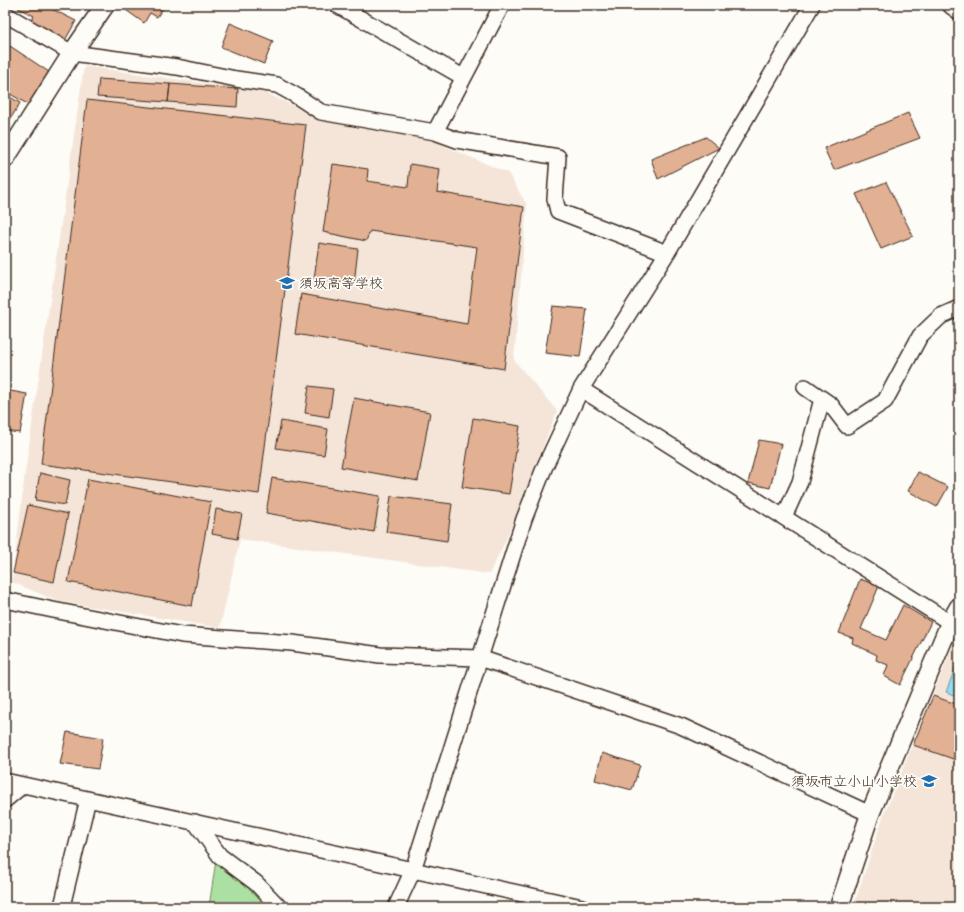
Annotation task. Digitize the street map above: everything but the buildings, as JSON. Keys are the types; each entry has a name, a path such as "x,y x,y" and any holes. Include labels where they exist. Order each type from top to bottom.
{"street":[{"path":"5,159 105,5"},
{"path":"337,5 463,77"},
{"path":"435,132 502,5"},
{"path":"396,907 413,870 524,519 581,389 667,253 812,5"},
{"path":"952,5 959,10"},
{"path":"5,14 72,54 177,67 277,86 295,95 321,112 435,132 457,140 558,157 555,198 558,211 667,253"},
{"path":"804,387 831,405 847,426 885,401 920,336 941,316 959,308"},
{"path":"581,389 955,626"},
{"path":"784,517 800,482 822,399"},
{"path":"5,600 182,635 292,643 380,656 480,658 681,726 870,814"},
{"path":"839,907 870,814 955,626 959,607"},
{"path":"5,781 582,907"},
{"path":"5,800 23,785"},
{"path":"66,907 63,902 88,799"},
{"path":"195,822 220,856 256,883 279,907"}],"shaded area":[{"name":"須坂高等学校","path":"84,66 264,92 316,118 437,142 508,173 527,205 514,360 557,411 506,540 489,574 240,539 220,628 57,601 12,582 25,473"},
{"name":"須坂市立小山小学校","path":"954,643 959,646 959,907 853,907 883,817"}],"green space":[{"path":"216,860 274,907 209,907"}],"water":[{"path":"959,658 959,697 946,692"}],"place":[{"name":"須坂高等学校","path":"287,283"},
{"name":"須坂市立小山小学校","path":"929,781"}]}
